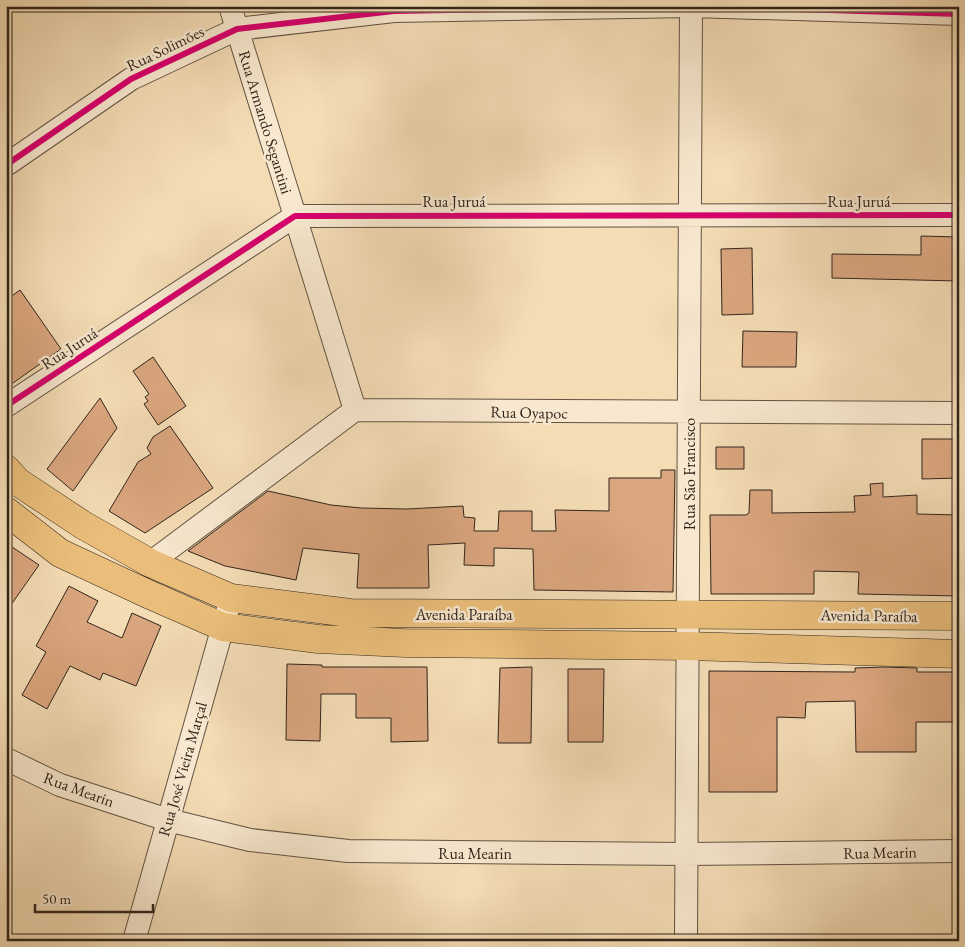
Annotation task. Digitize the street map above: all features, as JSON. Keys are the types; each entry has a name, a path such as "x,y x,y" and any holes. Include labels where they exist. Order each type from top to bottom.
{"main road":[{"name":"Avenida Paraíba","path":"6,469 18,482 83,525 150,563 231,598 350,614 959,616"},
{"name":"Avenida Paraíba","path":"6,511 60,553 223,627 318,639 435,643 688,646 959,654"},
{"path":"435,614 435,643"}],"street":[{"name":"Rua Armando Segantini","path":"230,6 355,410"},
{"name":"Rua Solimões","path":"6,164 131,79 237,29 394,11 691,6 959,14"},
{"name":"Rua São Francisco","path":"686,941 691,6"},
{"name":"Rua Juruá","path":"6,406 295,216 959,215"},
{"name":"Rua Oyapoc","path":"355,410 959,413"},
{"path":"150,563 355,410"},
{"name":"Rua José Vieira Marçal","path":"134,941 231,598"},
{"name":"Rua Mearin","path":"6,759 60,785 168,820 250,840 348,852 686,854 959,851"}],"building":[{"path":"921,236 959,237 959,281 832,278 832,254 921,255"},
{"path":"752,248 753,314 722,315 721,249"},
{"path":"20,290 61,349 6,388 6,338 12,334 6,325 6,300"},
{"path":"743,331 797,332 796,367 742,367"},
{"path":"153,357 186,406 158,425 144,404 148,401 145,397 149,394 133,371"},
{"path":"100,398 117,428 73,491 47,469"},
{"path":"170,426 213,488 145,533 109,511 138,462 151,454 147,448 153,437"},
{"path":"922,439 959,439 959,478 922,479"},
{"path":"716,447 744,447 744,469 716,469"},
{"path":"661,470 675,470 673,592 534,590 533,549 494,548 494,566 464,565 465,543 428,545 429,588 357,588 359,554 303,548 296,580 225,566 188,551 268,491 331,505 361,508 407,509 463,506 464,517 475,518 474,531 498,531 499,511 532,511 532,531 556,531 555,510 609,511 609,478 661,478"},
{"path":"883,483 883,497 917,495 917,514 959,515 959,596 858,594 859,572 814,571 814,594 711,594 710,515 746,515 749,513 750,490 772,490 772,513 855,512 854,496 871,495 870,484"},
{"path":"6,543 39,565 6,612"},
{"path":"69,586 98,601 87,622 122,638 132,613 161,626 136,686 103,673 100,680 70,666 47,709 22,695 46,652 36,646"},
{"path":"287,664 322,665 322,667 427,667 428,741 391,742 391,718 356,718 356,694 321,694 320,741 286,740"},
{"path":"532,667 531,743 498,743 500,668"},
{"path":"855,668 917,668 917,672 959,672 959,722 916,722 916,752 856,752 855,701 806,702 805,718 777,717 777,792 709,792 709,671 855,672"},
{"path":"568,669 604,669 603,742 568,742"}],"cycle path":[{"path":"6,165 131,79 237,29 394,11 691,6 959,14"},
{"path":"6,406 295,216 959,215"}]}
